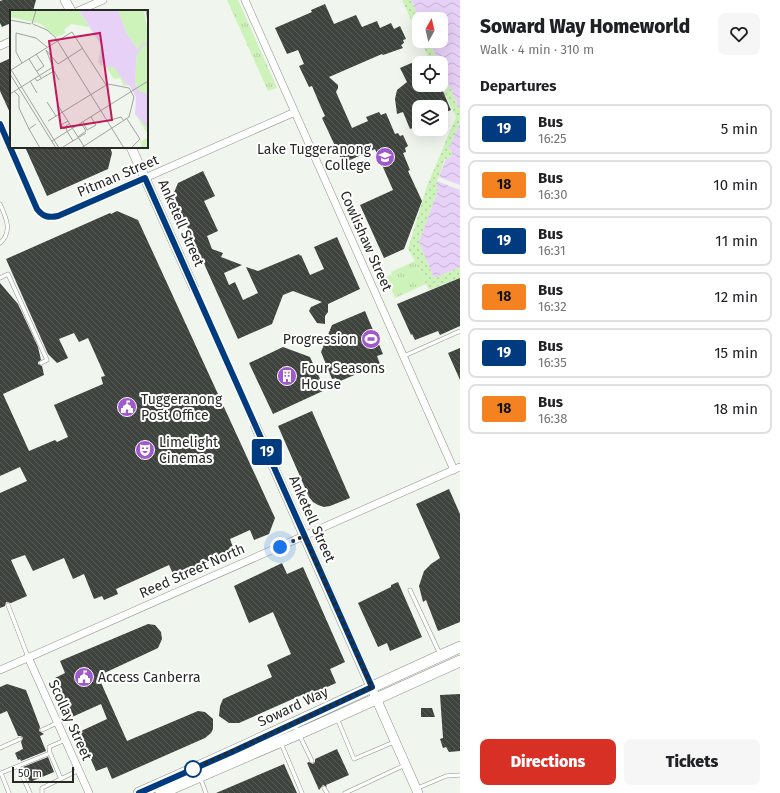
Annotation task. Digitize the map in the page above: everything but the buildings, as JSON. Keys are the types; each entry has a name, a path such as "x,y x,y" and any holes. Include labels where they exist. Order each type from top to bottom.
{"main road":[{"name":"Soward Way","path":"161,793 198,772 278,736 294,723 460,648"},
{"name":"Soward Way","path":"278,736 299,734 460,661"},
{"name":"Soward Way","path":"139,793 180,783"}],"street":[{"path":"65,0 70,10"},
{"path":"80,10 103,0"},
{"name":"Cowlishaw Street","path":"246,0 404,356 457,468"},
{"path":"0,46 10,41"},
{"name":"Pitman Street","path":"145,178 295,112"},
{"name":"Anketell Street","path":"131,148 417,791"},
{"name":"Reed Street North","path":"0,670 457,468"},
{"name":"Scollay Street","path":"28,657 88,793"}],"lane":[{"name":"Pitman Street","path":"0,124 10,147"},
{"name":"Pitman Street","path":"10,148 37,209 42,215 50,218 58,216 145,178"},
{"path":"0,204 8,226 4,240 0,243"},
{"path":"0,278 8,274 47,360 41,363"},
{"path":"404,356 460,331"},
{"path":"410,590 447,667"},
{"path":"8,605 28,657"},
{"path":"336,717 354,759 396,742"},
{"path":"42,730 57,723"},
{"path":"294,723 312,761"},
{"path":"278,736 302,793"},
{"path":"0,748 20,739"},
{"path":"61,779 49,747 65,740"},
{"path":"9,793 1,773 50,753"},
{"path":"345,793 406,765"},
{"path":"18,766 30,793"},
{"path":"42,793 42,788 79,770"},
{"path":"198,772 206,793"},
{"path":"417,791 446,776 460,775"},
{"path":"324,788 327,793"}],"green space":[{"path":"227,0 238,0 277,88 268,91"},
{"path":"402,0 411,0 417,12 412,12 412,22"},
{"path":"424,48 432,48 436,56 428,56"},
{"path":"448,83 460,110 460,123 449,149 452,152 452,156 445,159 436,184 438,190 419,242 434,278 460,267 460,278 429,290 408,249 427,186 456,117 444,92 448,92"},
{"path":"415,261 426,284 395,298 386,277 392,274 391,272"}],"water":[{"path":"411,0 460,0 460,110 448,83 448,56 436,56 432,48 448,48 448,12 417,12"},
{"path":"460,123 460,267 434,278 419,242 438,190 436,184 446,159 452,156 452,152 449,149"}],"pier":[{"path":"439,177 460,185 460,190 437,181"}],"bus line":[{"name":"19","path":"0,124 10,146"},
{"name":"19","path":"11,148 37,209 42,215 50,218 58,216 145,178 372,687 139,793"}],"place":[{"name":"Lake Tuggeranong College","path":"385,157"},
{"name":"Progression","path":"371,339"},
{"name":"Four Seasons House","path":"287,376"},
{"name":"Tuggeranong Post Office","path":"127,407"},
{"name":"Limelight Cinemas","path":"145,450"},
{"name":"Access Canberra","path":"84,677"}],"route":[{"path":"193,769 372,687 304,536 280,547"}]}
